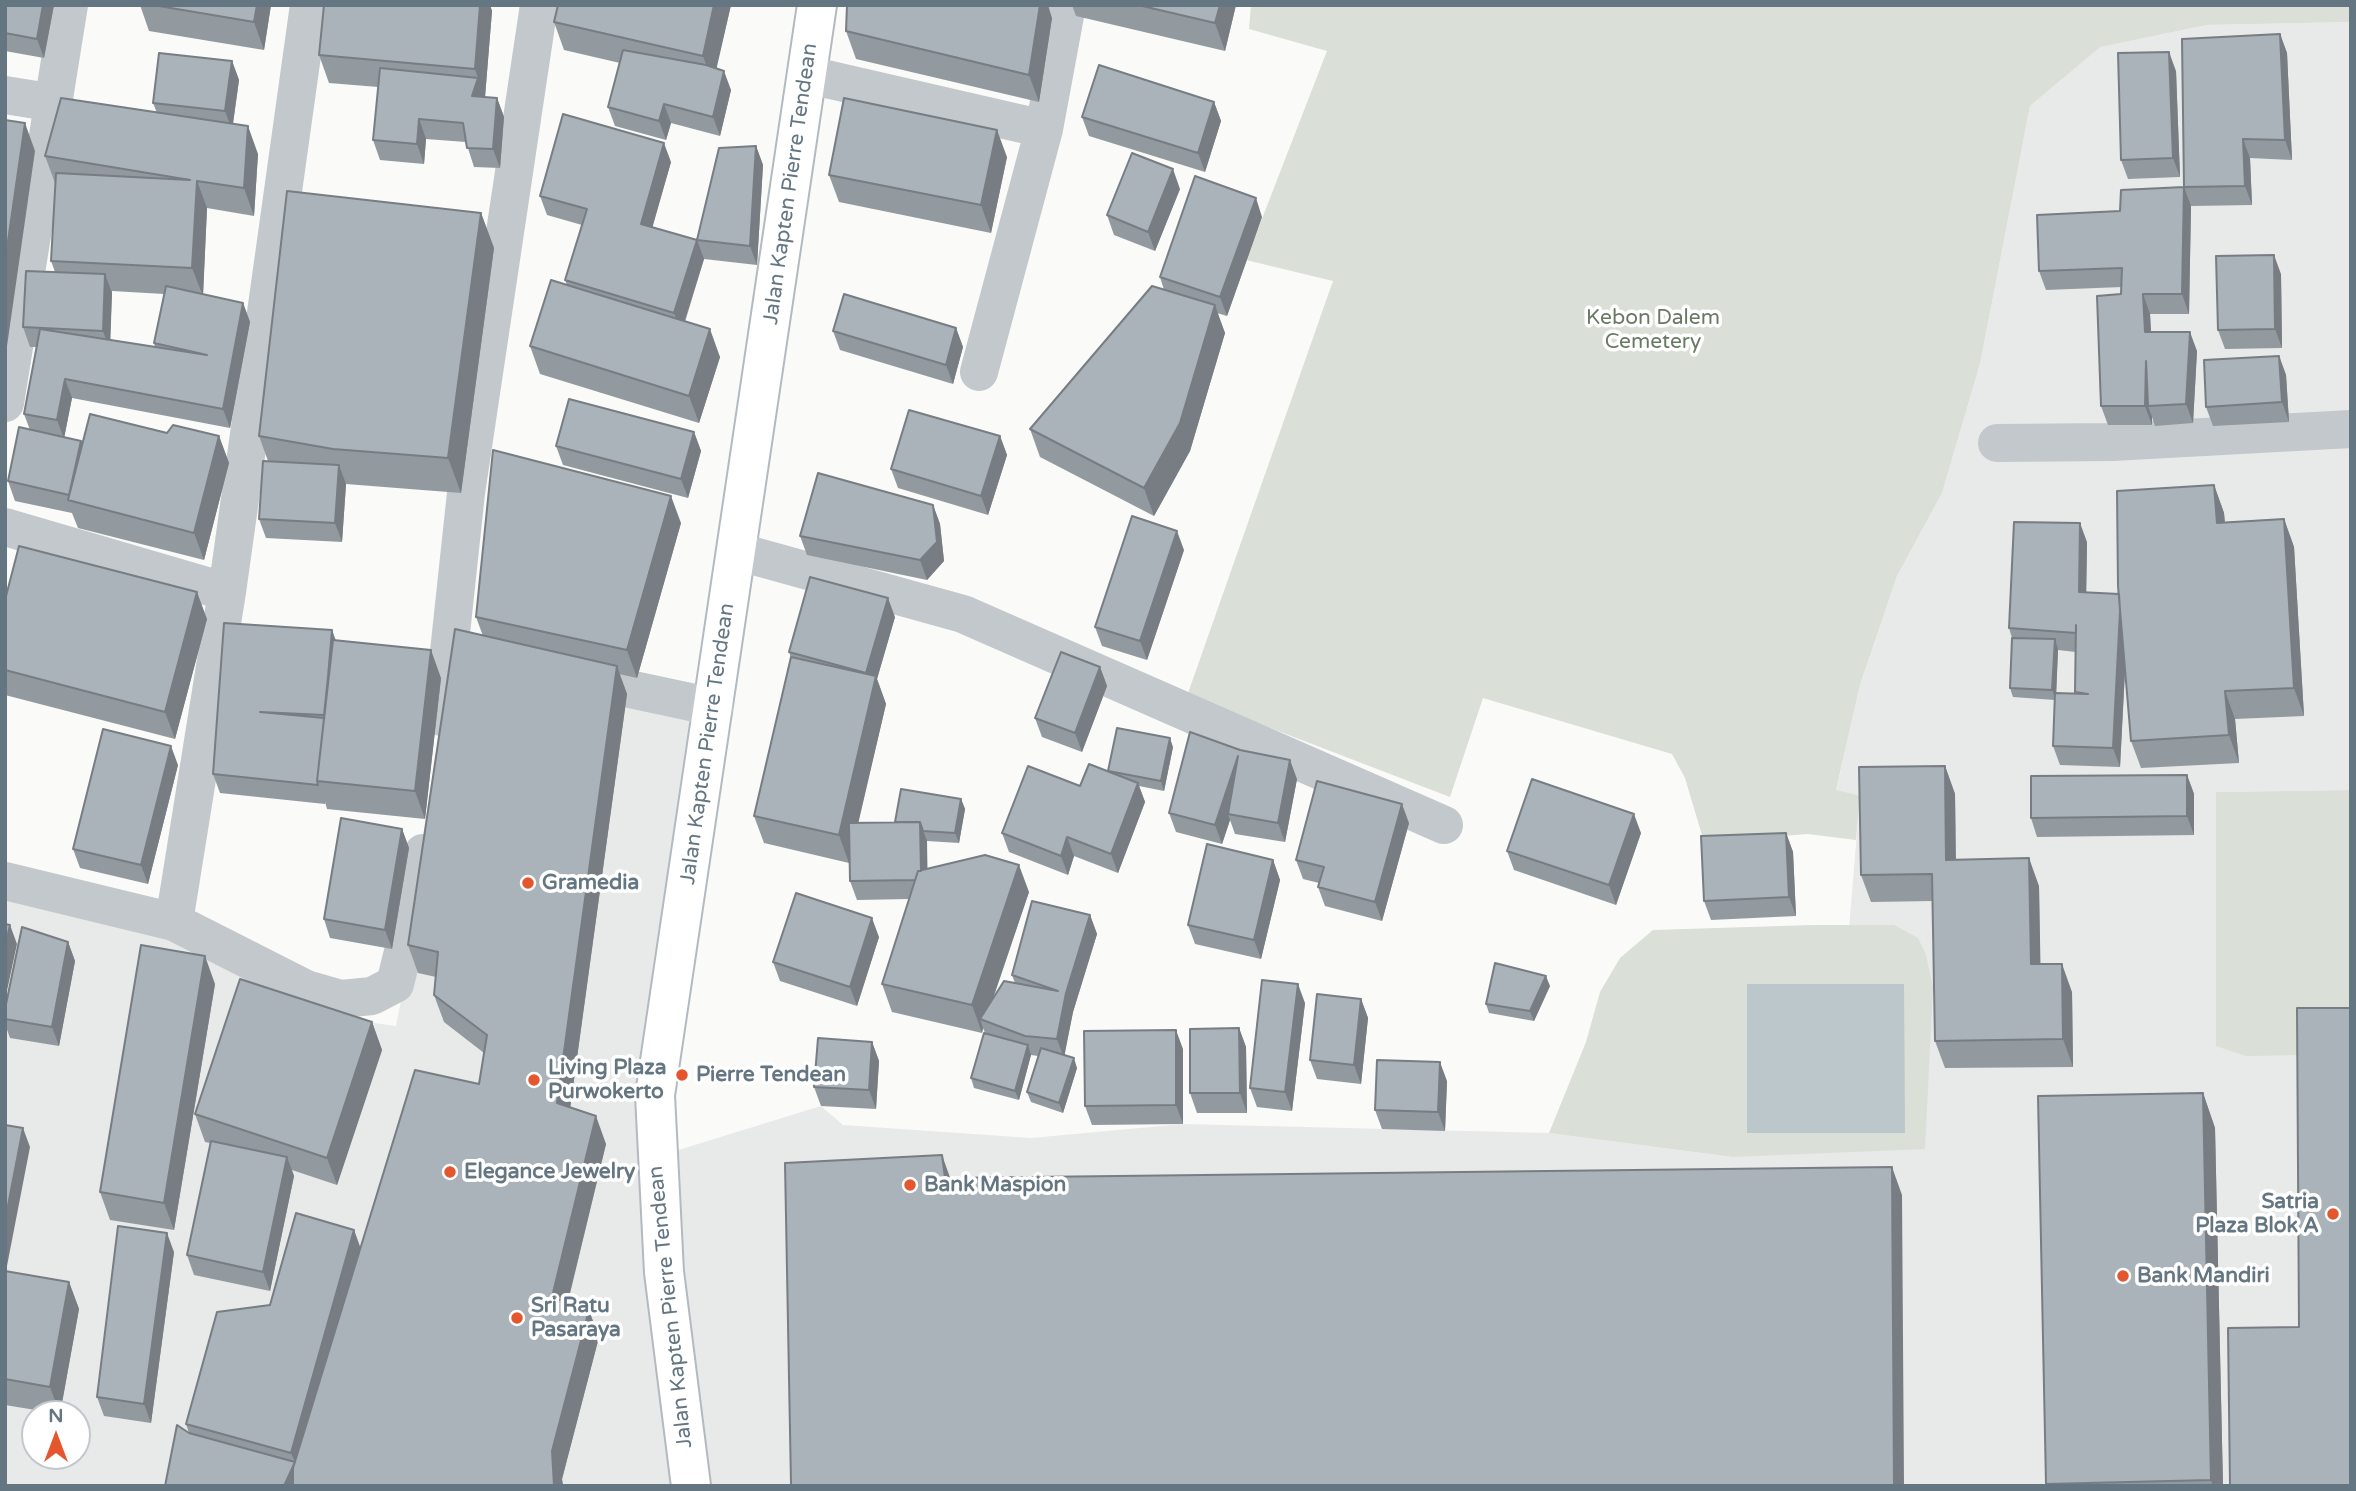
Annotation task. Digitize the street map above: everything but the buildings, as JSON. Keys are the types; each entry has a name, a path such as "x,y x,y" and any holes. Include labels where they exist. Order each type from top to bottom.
{"main road":[{"name":"Jalan Kapten Pierre Tendean","path":"691,1486 664,1272 655,1095 817,5"}],"street":[{"path":"5,403 69,5"},
{"path":"174,922 228,592 309,5"},
{"path":"438,750 464,654 466,492 539,5"},
{"path":"979,372 1044,129 1067,5"},
{"path":"808,75 1044,129"},
{"path":"5,94 55,103"},
{"path":"1997,443 2112,442 2351,429"},
{"path":"5,527 228,592"},
{"path":"736,551 963,614 1444,825"},
{"path":"544,671 714,707"},
{"path":"5,881 174,922 306,989 341,999 372,996 395,984 417,895 428,816"}],"shaded area":[{"path":"2351,22 2351,790 2216,792 2216,871 2351,834 2351,1486 5,1486 5,892 181,938 367,1022 396,1026 436,826 454,653 714,707 659,1156 821,1106 843,1125 1031,1138 1183,1124 1549,1133 1732,1157 1894,926 1849,928 1860,797 1836,791 1860,685 1897,576 1942,493 1980,364 2030,106 2099,47 2207,25"},
{"path":"1747,984 1904,984 1905,1133 1747,1133"}],"green space":[{"name":"Kebon Dalem Cemetery","path":"1251,5 2351,5 2351,22 2207,25 2100,47 2030,106 1980,364 1942,493 1897,576 1860,685 1836,790 1860,796 1856,840 1808,834 1704,842 1685,778 1672,754 1483,698 1450,797 1187,696 1333,281 1246,260 1327,51 1249,29"},
{"path":"2351,790 2351,1054 2246,1056 2216,1046 2216,792"},
{"path":"1894,925 1918,938 1926,955 1933,988 1925,1149 1732,1157 1549,1133 1586,1042 1600,992 1620,958 1653,930"}],"place":[{"name":"Gramedia","path":"528,883"},
{"name":"Pierre Tendean","path":"682,1075"},
{"name":"Living Plaza Purwokerto","path":"534,1080"},
{"name":"Elegance Jewelry","path":"450,1172"},
{"name":"Bank Maspion","path":"910,1185"},
{"name":"Satria Plaza Blok A","path":"2333,1214"},
{"name":"Bank Mandiri","path":"2123,1276"},
{"name":"Sri Ratu Pasaraya","path":"517,1318"}]}
